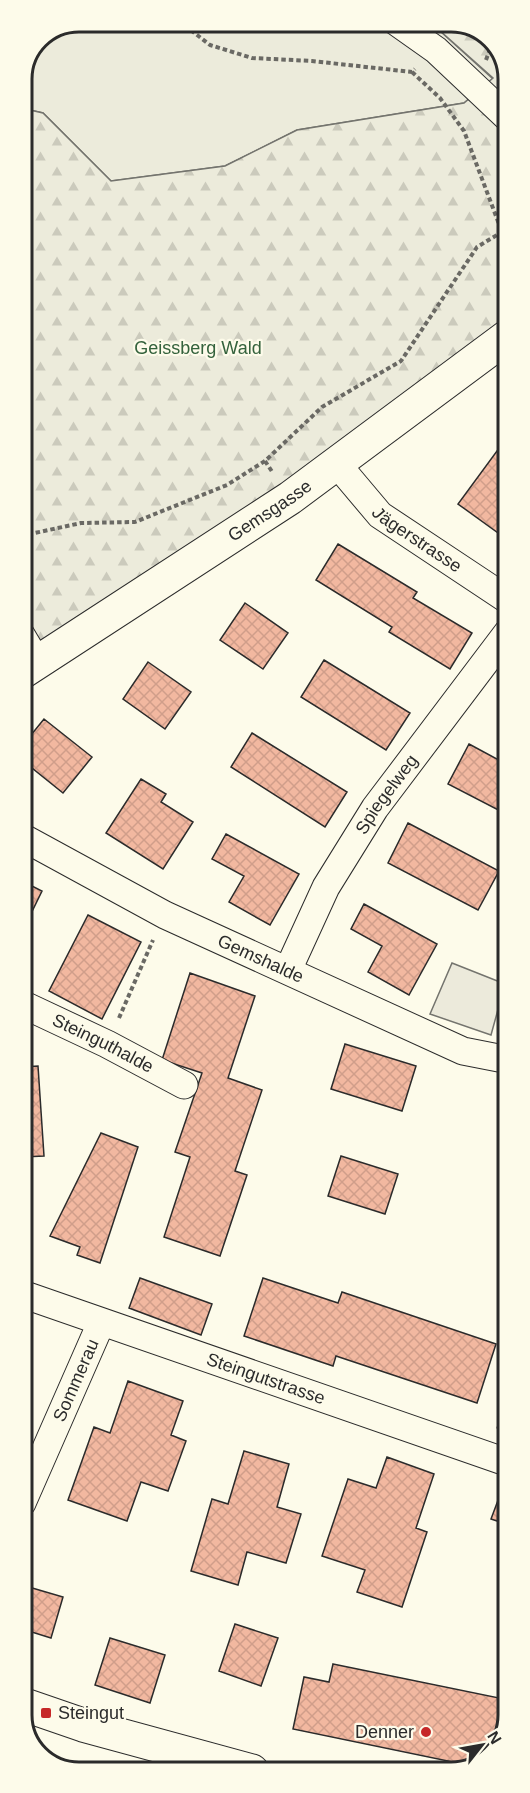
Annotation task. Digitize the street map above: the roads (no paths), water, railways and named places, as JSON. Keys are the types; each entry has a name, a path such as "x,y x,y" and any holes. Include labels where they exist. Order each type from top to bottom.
{"street":[{"path":"411,32 436,50 498,109"},
{"name":"Gemsgasse","path":"33,667 337,464 498,343"},
{"name":"Jägerstrasse","path":"337,464 380,515 498,593"},
{"name":"Spiegelweg","path":"288,970 326,886 375,808 498,645"},
{"name":"Gemshalde","path":"32,842 165,915 463,1051 498,1058"},
{"name":"Steinguthalde","path":"32,1009 107,1044 184,1085"},
{"name":"Steingutstrasse","path":"32,1298 498,1459"},
{"name":"Sommerau","path":"32,1480 101,1323"},
{"path":"32,1707 83,1725 217,1761"}],"place":[{"name":"Steingut","path":"46,1713"},
{"name":"Denner","path":"426,1732"}],"park label":[{"name":"Geissberg Wald","path":"198,348"}]}
